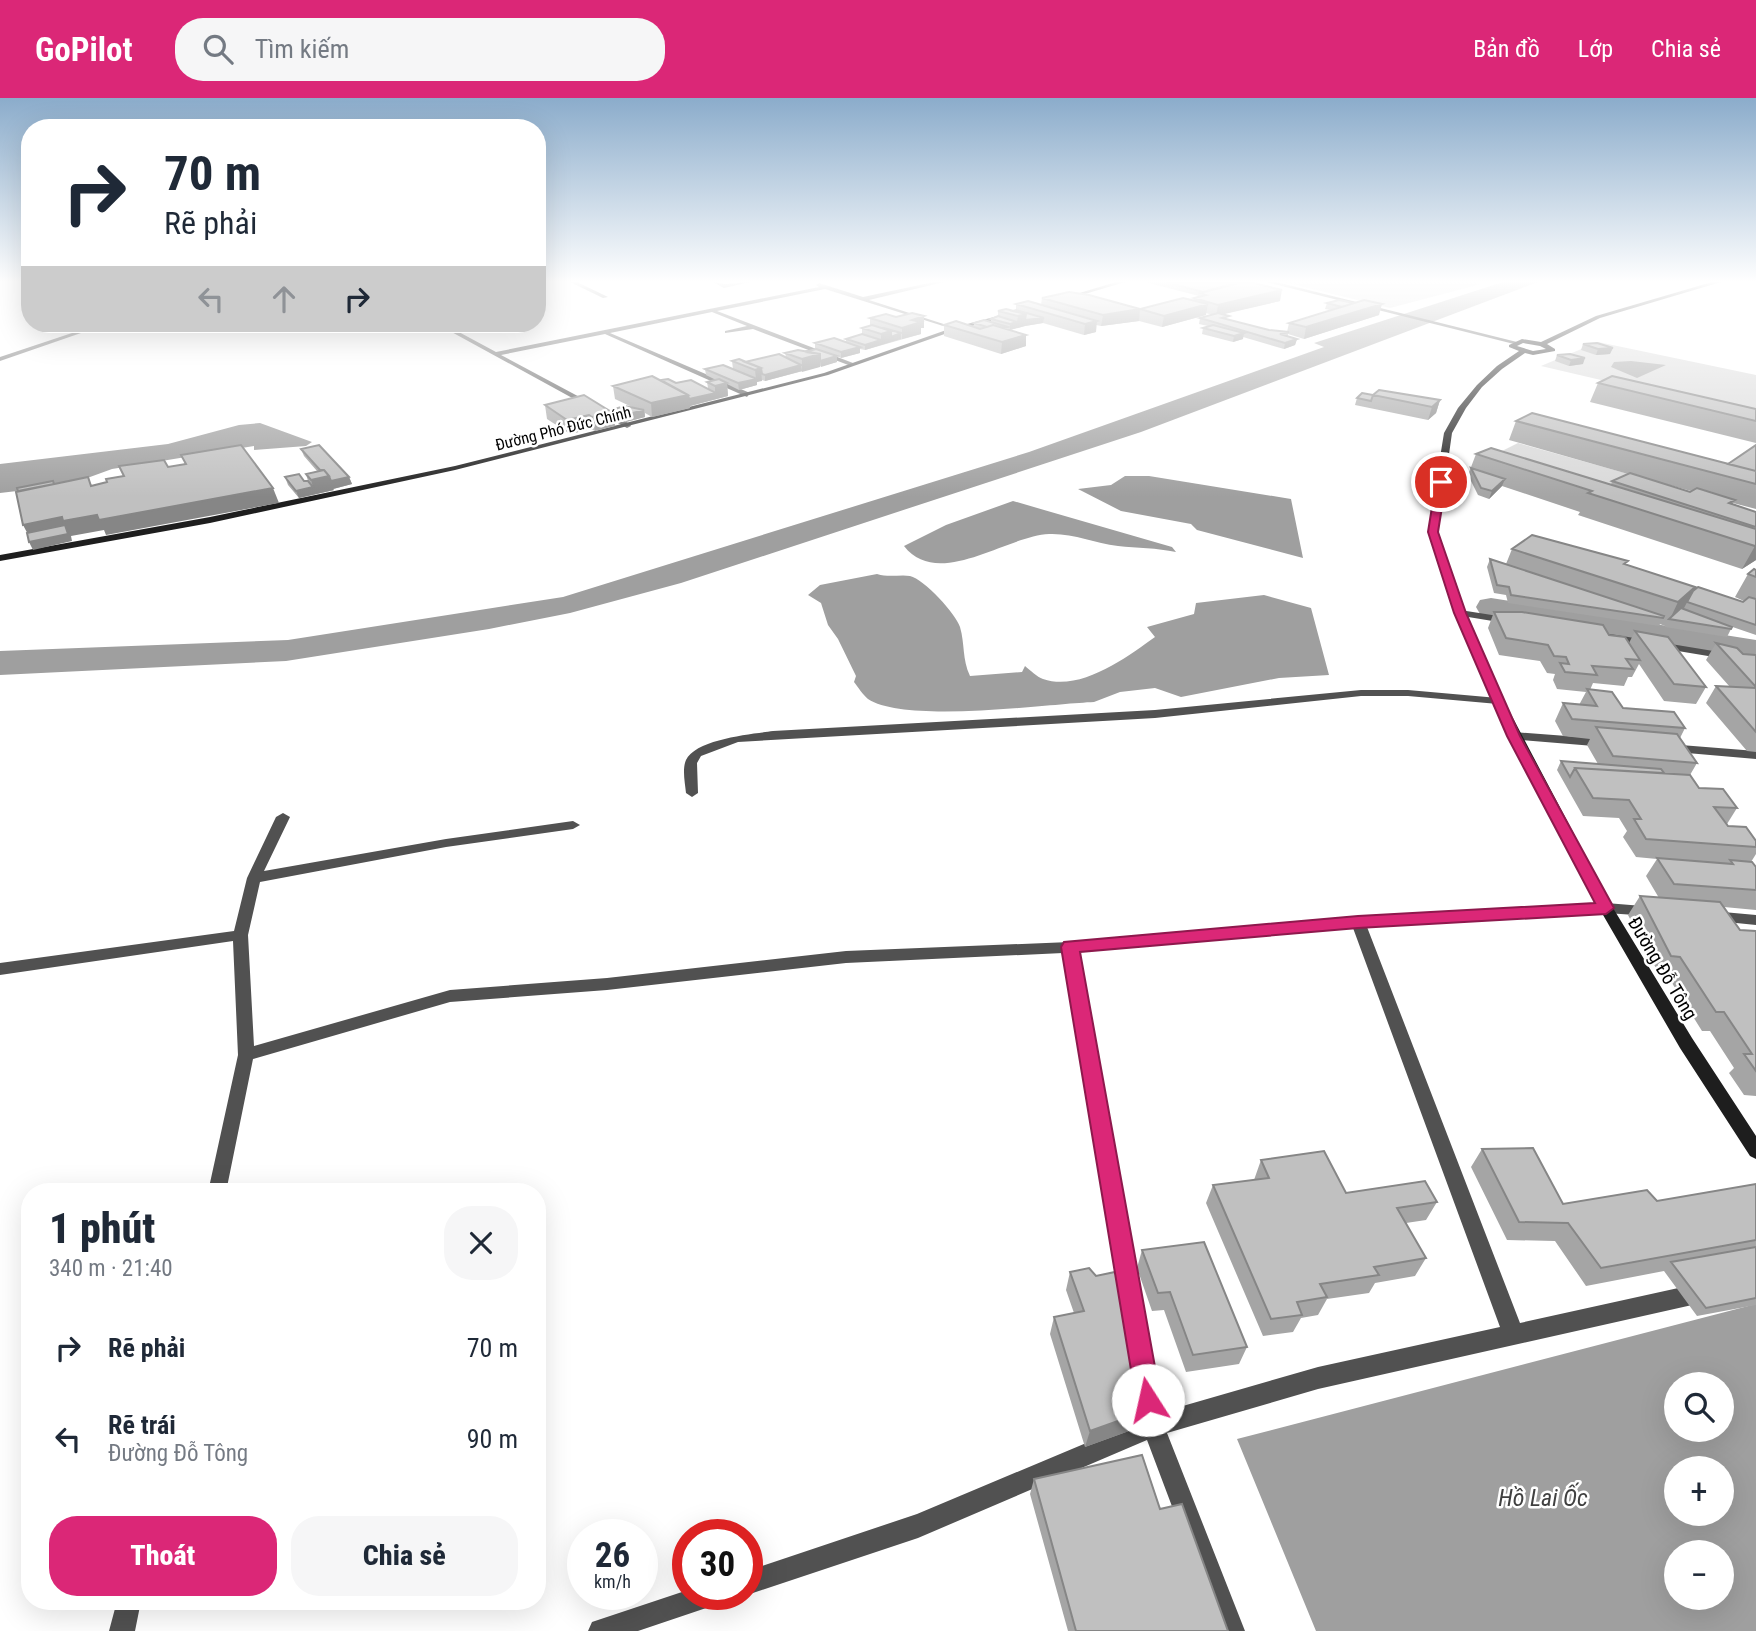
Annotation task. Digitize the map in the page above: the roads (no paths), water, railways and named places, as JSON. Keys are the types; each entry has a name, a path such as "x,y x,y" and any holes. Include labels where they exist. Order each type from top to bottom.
{"main road":[{"name":"Đường Phó Đức Chính","path":"0,558 223,517 455,468 747,395 882,354"},
{"name":"Đường Đỗ Tông","path":"1512,354 1483,379 1448,433 1433,532 1460,613 1513,736 1606,908 1686,1043 1756,1151"}],"street":[{"path":"496,354 627,426"},
{"path":"653,354 747,395"},
{"path":"824,354 851,364"},
{"path":"1460,613 1527,624"},
{"path":"1595,635 1756,661"},
{"path":"692,793 691,763 696,754 736,739 1156,714 1362,693 1408,693 1497,701"},
{"path":"1513,736 1621,745"},
{"path":"1648,747 1756,755"},
{"path":"218,1183 246,1055 240,935 254,878 283,817"},
{"path":"254,878 446,843 573,825"},
{"path":"246,1055 450,996 607,984 846,957 1070,947 1358,922 1606,908 1660,912"},
{"path":"1701,916 1756,920"},
{"path":"1358,922 1513,1333"},
{"path":"0,969 240,935"},
{"path":"1070,947 1153,1426 1231,1631"},
{"path":"763,1578 918,1526 1153,1426 1318,1378 1716,1289"},
{"path":"601,1631 672,1607"},
{"path":"122,1631 127,1610"}],"water":[{"path":"1306,354 1349,354 1141,432 681,583 570,613 489,629 286,661 0,675 0,651 288,640 563,597 1029,452"},
{"path":"1614,362 1666,365 1637,378 1611,367"},
{"path":"260,423 312,442 306,446 254,450 254,446 112,469 68,485 0,493 0,464 168,444 239,425"},
{"path":"1125,476 1149,476 1291,499 1303,558 1197,530 1191,524 1121,511 1078,489 1111,485"},
{"path":"1013,501 1172,547 1176,552 1118,546 1049,534 973,557 935,563 918,558 904,546 946,525"},
{"path":"877,574 910,576 923,583 939,598 960,627 970,676 1022,672 1025,666 1041,678 1058,682 1088,677 1117,663 1155,637 1147,627 1194,614 1196,603 1264,595 1311,608 1329,675 1279,678 1181,697 1155,688 1120,692 1094,702 1011,709 944,711 887,706 868,699 854,682 856,676 828,625 821,603 808,595 820,585"},
{"name":"Hồ Lai Ốc","path":"1756,1304 1756,1631 1316,1631 1237,1439"}],"waterway":[{"path":"1491,607 1756,650"}]}
